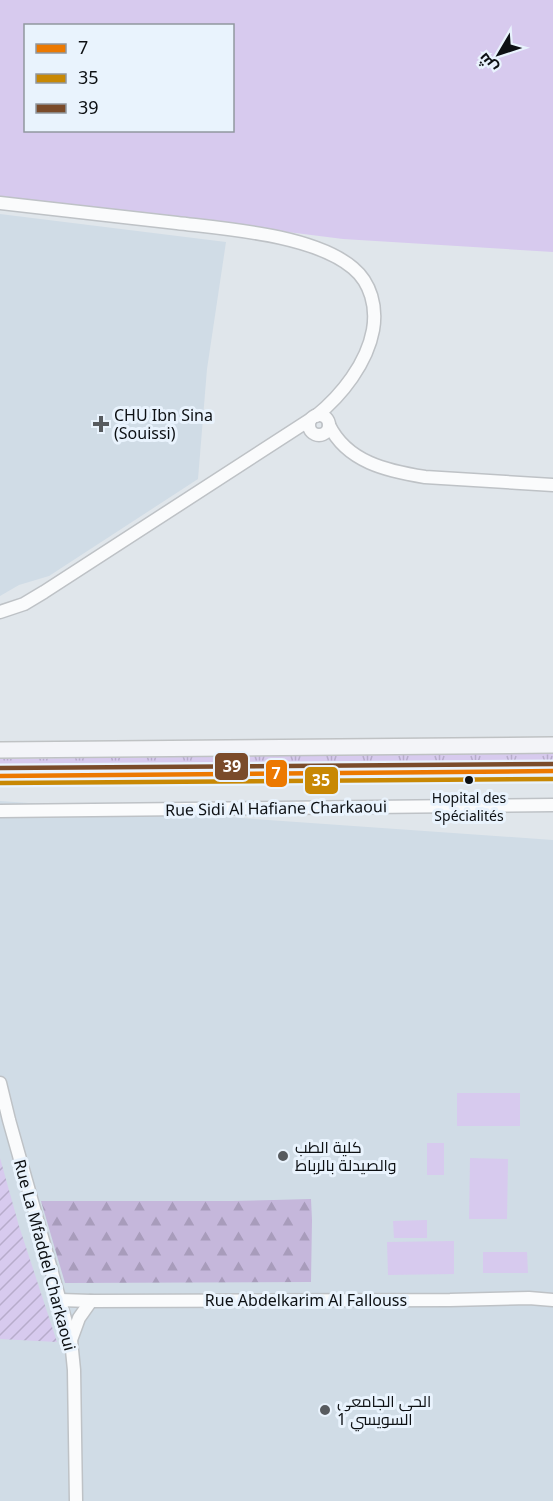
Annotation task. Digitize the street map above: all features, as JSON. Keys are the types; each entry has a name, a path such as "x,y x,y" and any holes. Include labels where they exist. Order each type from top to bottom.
{"main road":[{"path":"0,750 553,744"},
{"path":"0,776 553,771"}],"street":[{"path":"0,203 270,236 306,244 337,257 354,269 367,286 372,298 375,319 372,336 360,366 334,399 321,425 284,437 44,592 24,604 0,612"},
{"path":"321,425 351,453 405,474 553,485"},
{"name":"Rue Sidi Al Hafiane Charkaoui","path":"0,811 553,805"},
{"name":"Rue La Mfaddel Charkaoui","path":"0,1083 71,1340 74,1370 76,1501"},
{"name":"Rue Abdelkarim Al Fallouss","path":"60,1300 529,1298 553,1300"},
{"path":"71,1340 79,1317 91,1301"}],"shaded area":[{"name":"CHU Ibn Sina (Souissi)","path":"0,214 226,242 207,369 198,479 49,576 19,585 0,596"},
{"path":"0,801 553,840 553,1501 0,1501"}],"green space":[{"path":"0,0 553,0 553,252 343,239 0,196"},
{"path":"553,753 553,763 0,767 0,759"},
{"path":"457,1093 520,1093 520,1126 457,1126"},
{"path":"427,1143 444,1143 444,1175 427,1175"},
{"path":"0,1158 19,1226 57,1342 0,1339"},
{"path":"470,1158 508,1159 507,1219 469,1219"},
{"path":"311,1199 311,1282 65,1283 41,1201 232,1201"},
{"path":"427,1220 427,1238 394,1238 393,1221"},
{"path":"454,1241 454,1274 388,1275 387,1242"},
{"path":"483,1252 527,1252 528,1273 483,1273"}],"transit line":[{"name":"39","path":"0,768 553,764"},
{"name":"7","path":"0,776 553,771"},
{"name":"35","path":"0,783 553,779"}],"place":[{"name":"CHU Ibn Sina (Souissi)","path":"101,424"},
{"name":"Hopital des Spécialités","path":"469,780"},
{"name":"كلية الطب والصيدلة بالرباط","path":"283,1156"},
{"name":"الحي الجامعي السويسي 1","path":"325,1410"}]}
